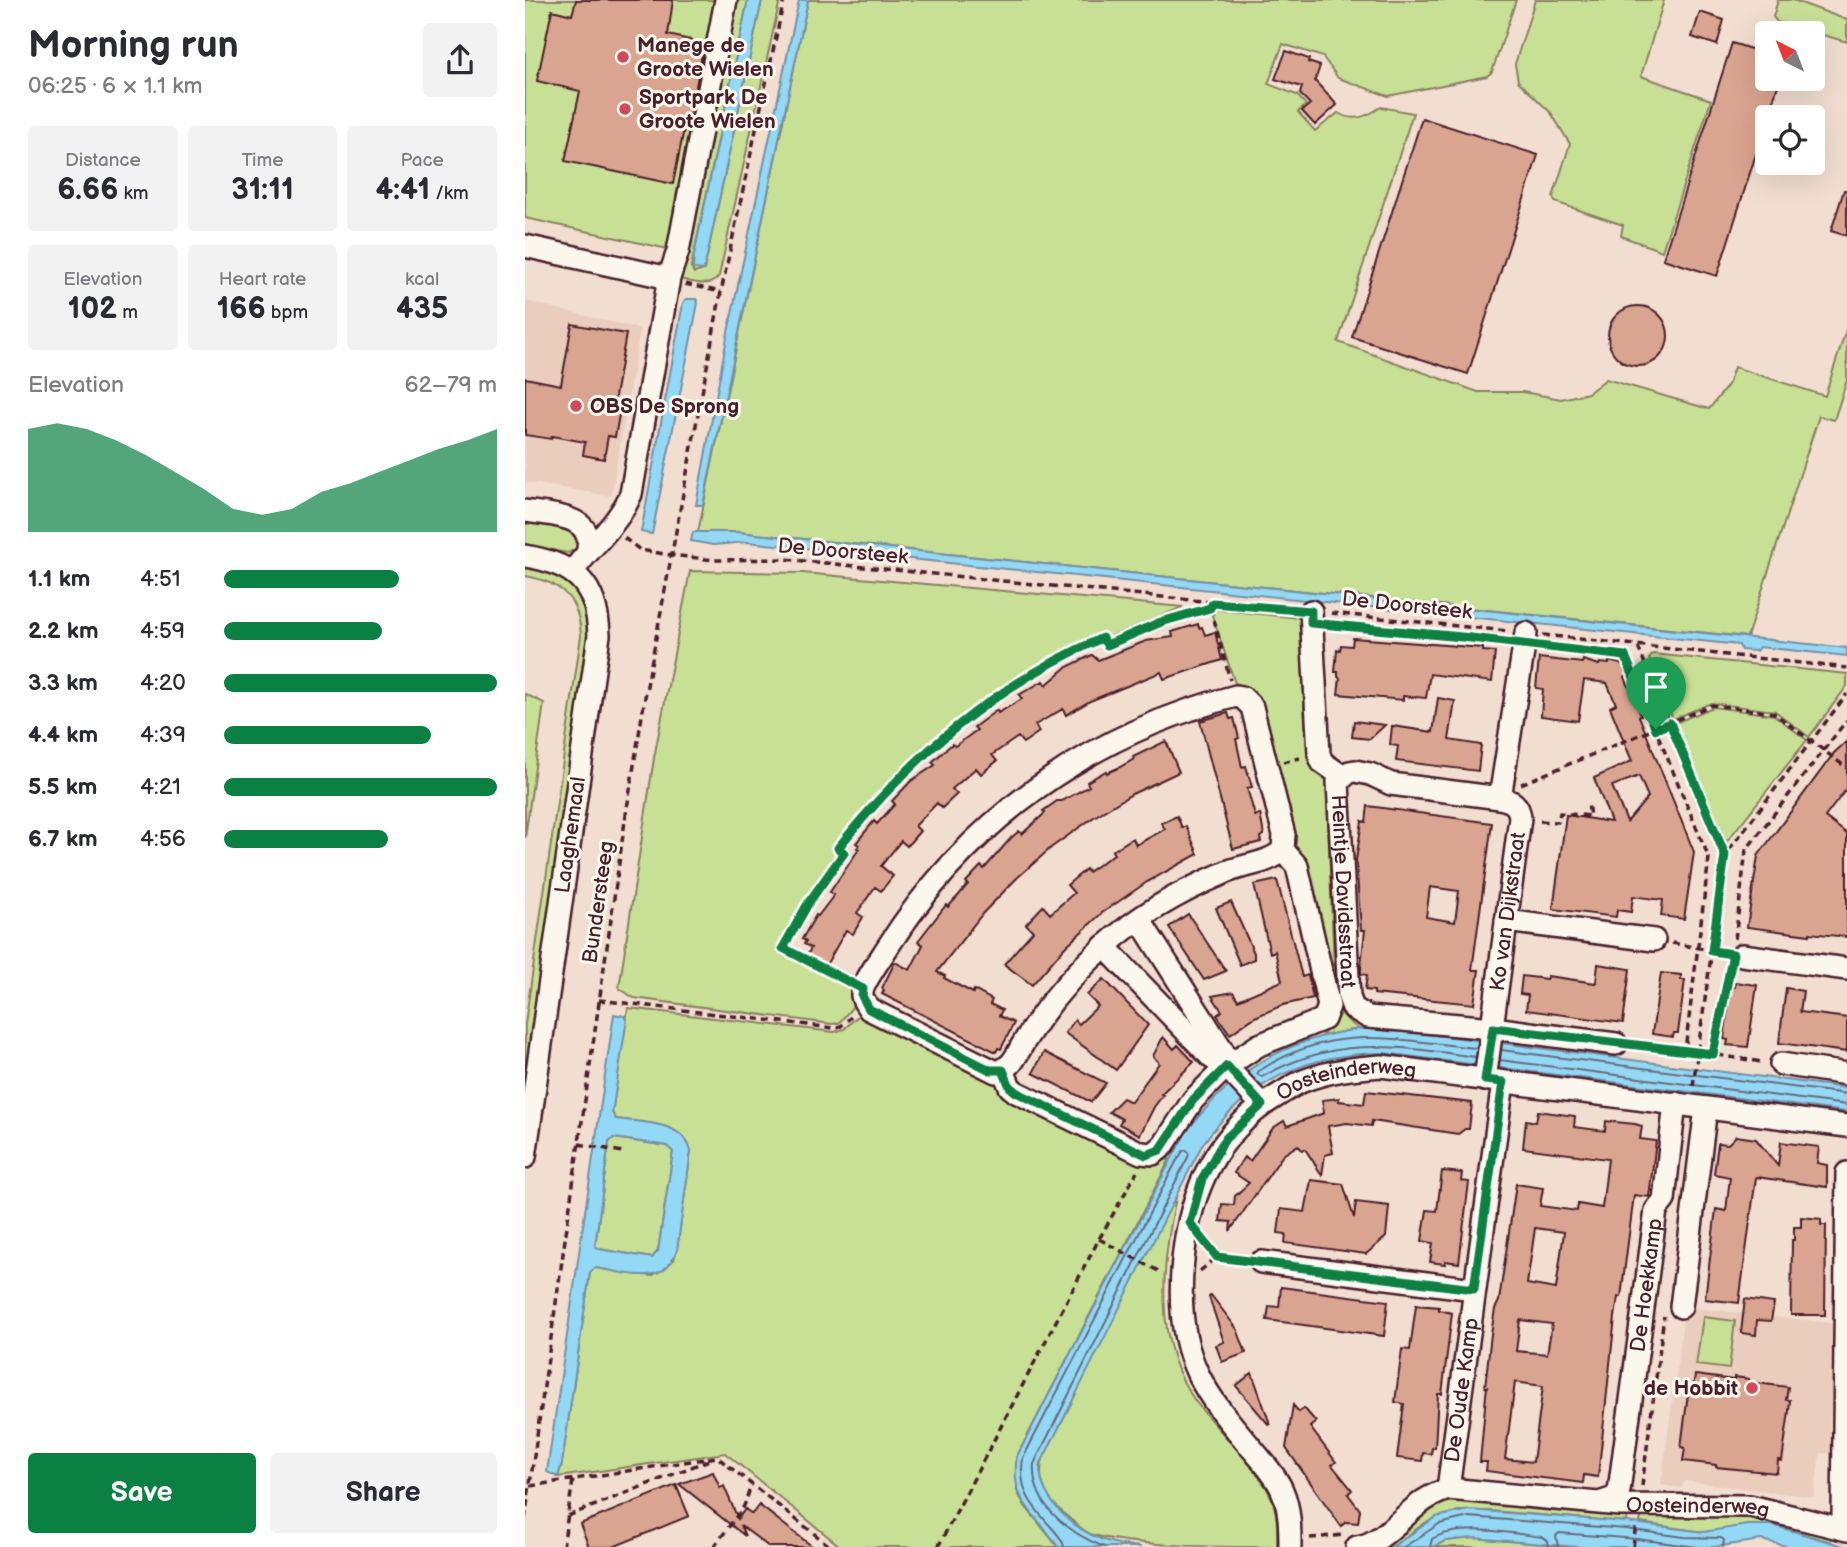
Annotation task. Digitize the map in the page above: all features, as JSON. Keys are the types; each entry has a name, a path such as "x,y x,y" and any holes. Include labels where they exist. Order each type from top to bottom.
{"street":[{"path":"572,572 626,505 631,494 669,278 678,251 726,0"},
{"path":"525,247 669,278"},
{"path":"525,511 570,518 586,530 590,538 588,549"},
{"name":"Laaghemaal","path":"525,556 558,563 585,584 593,596 598,613 599,635 525,1157"},
{"path":"1311,617 1319,754"},
{"path":"1501,792 1525,639"},
{"path":"1003,1070 1010,1087 1016,1092 1154,1150 1193,1100 1259,1045 1317,1022 1328,1013 1329,1001 1297,866 1283,850 1284,835 1252,707 1248,701 1236,695 1195,706 1117,738 1040,785 1007,810 975,838 924,896 902,925 863,996 869,1009 990,1070 1003,1070 1011,1065 1048,1006 1104,946 1139,919 1199,884 1226,872 1275,857 1283,850"},
{"name":"Heintje Davidsstraat","path":"1319,754 1322,762 1342,776"},
{"name":"Heintje Davidsstraat","path":"1492,1033 1368,1017 1353,1008 1349,997 1337,789 1342,776 1355,771 1370,774 1391,785 1501,792"},
{"name":"Ko van Dijkstraat","path":"1491,1077 1492,1033 1520,818 1517,806 1501,792"},
{"path":"1139,919 1223,1051 1231,1071"},
{"path":"1506,921 1654,940"},
{"path":"1104,946 1212,1058 1231,1071 1262,1105"},
{"path":"1737,954 1847,968"},
{"path":"1492,1033 1616,1044"},
{"path":"1781,1065 1847,1074"},
{"name":"Oosteinderweg","path":"1290,1547 1289,1517 1282,1489 1216,1405 1198,1374 1187,1344 1181,1308 1184,1249 1202,1179 1225,1139 1262,1105 1302,1081 1345,1069 1381,1066 1691,1102 1847,1126"},
{"name":"De Oude Kamp","path":"1448,1489 1474,1289 1491,1077"},
{"name":"De Hoekkamp","path":"1681,1307 1691,1102"},
{"name":"De Hoekkamp","path":"1602,1502 1614,1497 1619,1491 1656,1210 1664,1199 1691,1102"},
{"path":"1847,1173 1843,1515 1847,1524"},
{"path":"1261,1262 1474,1289"},
{"path":"1357,1547 1374,1541 1419,1503 1448,1489"},
{"name":"Oosteinderweg","path":"1448,1489 1639,1506 1750,1506 1847,1530"}],"path":[{"name":"Bundersteeg","path":"525,1520 637,743 721,292 785,0"},
{"path":"669,278 678,283 721,292"},
{"name":"De Doorsteek","path":"671,555 715,559 785,559 1525,639 1638,646 1847,668"},
{"path":"599,1000 833,1028 841,1026 848,1021 863,996 783,948 809,902 844,853 838,848 870,807 918,758 963,720 1067,653 1102,638 1107,645 1161,622 1212,606 1236,695"},
{"path":"1311,617 1525,639 1625,656 1709,858 1685,1050"},
{"path":"1638,646 1725,855"},
{"path":"1691,1102 1725,855 1847,694"},
{"path":"1501,792 1712,705 1775,713 1847,768"},
{"path":"1713,1054 1737,954 1746,850 1847,720"},
{"path":"1267,766 1319,754"},
{"path":"1520,818 1558,822 1560,813 1590,816 1588,804"},
{"path":"1654,940 1737,954"},
{"path":"1616,1044 1685,1050 1781,1065"},
{"path":"579,1144 623,1152"},
{"path":"938,1547 1099,1240 1154,1150"},
{"path":"1099,1240 1148,1266"},
{"path":"1202,1251 1204,1240 1217,1257 1261,1262"},
{"path":"1197,1274 1199,1263"},
{"path":"530,1486 717,1457 831,1547"},
{"path":"568,1516 717,1457"},
{"path":"563,1547 573,1479"},
{"path":"714,1547 744,1506 752,1483"},
{"path":"1633,1547 1637,1516"},
{"path":"1308,1527 1310,1547"}],"shaded area":[{"name":"OBS De Sprong","path":"525,301 640,329 611,496 525,482"},
{"name":"de Hobbit","path":"1685,1307 1832,1323 1830,1454 1820,1453 1814,1497 1684,1481 1682,1488 1661,1485"}],"green space":[{"name":"Sportpark De Groote Wielen","path":"525,0 748,0 691,267 694,273 704,270 762,0 780,0 719,276 715,280 705,284 676,278 682,252 525,218"},
{"path":"808,0 1516,0 1492,72 1487,76 1388,96 1338,78 1323,57 1283,44 1268,84 1297,95 1306,105 1298,112 1315,131 1338,113 1360,117 1381,107 1413,113 1338,342 1478,392 1523,392 1561,399 1588,393 1606,379 1709,409 1728,385 1734,367 1825,396 1847,327 1847,380 1834,420 1819,416 1747,637 737,532 698,532"},
{"path":"1535,0 1664,0 1641,76 1711,100 1662,251 1621,236 1623,225 1555,202 1553,197 1570,144 1551,113 1518,81 1515,64"},
{"path":"1778,0 1793,0 1847,20 1847,42 1825,36 1825,21 1776,21 1773,17"},
{"path":"525,518 571,526 581,546 568,553 525,546"},
{"path":"525,566 551,573 575,588 584,603 591,636 525,1092 525,1024 581,636 577,612 566,594 549,583 525,576"},
{"path":"690,571 803,573 1183,607 1105,639 1100,633 1024,677 955,726 892,782 862,813 834,848 839,855 781,948 855,988 855,1004 839,1023 832,1024 634,998 619,988 654,758"},
{"path":"1210,609 1300,618 1306,739 1309,752 1331,775 1327,794 1335,996 1343,1015 1359,1029 1322,1036 1337,1015 1336,1007 1293,851 1264,728 1251,689 1235,683"},
{"path":"1653,654 1847,674 1847,686 1809,737 1775,711 1711,703 1673,719 1650,663 1649,659"},
{"path":"525,694 544,703 525,838"},
{"path":"1713,707 1774,715 1807,740 1727,841 1723,838 1675,723"},
{"path":"628,1008 834,1032 844,1029 860,1014 988,1076 1143,1163 1170,1159 1017,1456 1017,1491 1025,1506 1058,1547 841,1547 725,1453 558,1477 590,1272 595,1268 652,1276 674,1260 677,1249 691,1151 686,1141 670,1129 616,1119 612,1113"},
{"path":"614,1138 668,1146 673,1152 658,1251 652,1258 599,1249 595,1246 609,1142"},
{"path":"1177,1193 1167,1246 1164,1300 1172,1354 1182,1379 1196,1402 1266,1487 1275,1511 1277,1547 1154,1544 1090,1534 1054,1504 1042,1484 1041,1469 1045,1453"},
{"path":"1703,1317 1735,1321 1729,1369 1696,1365"},
{"path":"1443,1499 1627,1515 1626,1522 1458,1511 1425,1523 1392,1547 1377,1547"},
{"path":"1729,1509 1830,1531 1831,1542 1772,1525 1704,1532 1640,1523 1642,1511"},
{"path":"1474,1538 1575,1547 1433,1547 1445,1541"}],"water":[{"path":"748,0 762,0 704,270 693,269 694,255"},
{"path":"799,0 808,0 703,505 696,505 728,332"},
{"path":"686,299 696,299 698,303 652,534 641,532 683,303"},
{"path":"693,532 737,532 1847,648 1847,656 1759,647 1756,651 1741,650 1739,645 747,542 713,545 691,541"},
{"path":"614,1014 627,1019 612,1113 616,1119 670,1128 679,1133 691,1151 677,1250 671,1262 654,1274 632,1274 595,1268 590,1272 562,1463 558,1477 547,1472","holes":["614,1138 668,1146 673,1152 658,1251 652,1258 599,1249 595,1246 609,1142"]},
{"path":"1359,1029 1383,1029 1501,1043 1847,1088 1847,1112 1384,1053 1355,1054 1329,1059 1304,1065 1281,1075 1239,1104 1202,1145 1040,1465 1046,1492 1063,1515 1075,1525 1101,1539 1141,1547 1058,1547 1021,1496 1017,1485 1017,1456 1184,1135 1220,1094 1259,1063 1305,1041"},
{"path":"1469,1510 1626,1522 1704,1532 1747,1525 1772,1525 1847,1547 1790,1547 1761,1540 1715,1547 1577,1547 1474,1538 1445,1541 1433,1547 1392,1547 1436,1517"}],"building":[{"name":"Manege de Groote Wielen","path":"576,0 673,0 668,35 704,43 691,114 687,114 673,184 565,161 580,91 537,81 552,10 572,15"},
{"path":"1700,12 1724,20 1717,45 1692,37"},
{"path":"1732,43 1755,50 1755,91 1776,91 1772,105 1755,105 1755,157 1717,276 1663,259"},
{"path":"1286,51 1320,66 1315,81 1337,105 1315,125 1302,111 1310,104 1300,94 1302,87 1275,79"},
{"path":"1422,118 1538,155 1468,374 1352,337"},
{"path":"1844,190 1847,190 1847,236 1831,231"},
{"path":"1638,306 1650,308 1663,319 1668,336 1666,348 1655,361 1638,366 1626,364 1613,353 1608,336 1610,324 1621,311"},
{"path":"572,324 626,334 613,408 620,410 615,437 608,436 604,459 583,455 585,442 552,436 551,439 525,435 525,378 561,385"},
{"path":"1198,624 1205,635 1215,632 1222,660 1164,679 1161,672 1090,701 1066,715 1063,709 1035,725 1039,732 1023,743 1018,737 992,755 997,761 981,774 976,768 952,789 957,794 942,808 937,803 915,826 920,831 907,846 901,841 881,866 893,876 881,891 875,887 857,913 863,917 853,934 846,930 825,967 806,957 811,948 804,944 806,941 802,939 816,915 818,916 834,895 830,892 859,849 856,843 874,821 877,824 895,804 892,801 911,781 935,765 932,762 952,744 955,746 977,730 974,727 997,710 998,713 1022,699 1019,695 1043,681 1046,685 1067,667 1092,655 1098,660 1146,641 1173,637 1172,632"},
{"path":"1353,638 1483,648 1483,651 1495,652 1492,682 1430,674 1426,698 1403,696 1403,700 1338,694 1340,678 1338,672 1335,672 1337,650 1340,650 1341,645 1352,646"},
{"path":"1539,658 1582,663 1583,660 1599,665 1609,664 1609,661 1624,665 1628,676 1625,677 1641,715 1639,716 1694,852 1684,919 1661,916 1663,900 1633,896 1631,912 1617,910 1616,917 1553,909 1566,815 1611,822 1594,778 1632,761 1610,707 1616,704 1607,683 1584,680 1578,721 1541,716 1543,689 1536,688","holes":["1639,776 1648,797 1627,822 1612,786"]},
{"path":"1438,698 1455,701 1449,740 1481,745 1478,771 1396,761 1398,746 1390,745 1392,726 1433,732"},
{"path":"1228,713 1230,719 1234,718 1242,767 1246,766 1252,787 1247,788 1255,816 1260,814 1264,835 1260,837 1261,842 1233,849 1200,721"},
{"path":"1354,721 1385,725 1370,739 1352,737"},
{"path":"1166,741 1179,772 1132,794 1052,847 983,913 937,972 973,993 974,990 992,1000 990,1004 1002,1010 999,1016 1014,1023 1001,1049 998,1048 996,1052 882,994 882,988 895,962 910,970 923,945 918,941 946,905 948,907 968,884 966,882 981,866 984,869 1011,838 1019,831 1022,834 1045,813 1043,811 1057,801 1062,801 1089,786 1087,782"},
{"path":"1847,741 1847,788 1825,817 1847,834 1847,937 1747,927 1758,856 1834,753"},
{"path":"1368,806 1492,823 1472,970 1479,970 1474,1004 1374,994 1374,991 1365,990 1367,975 1361,974 1361,965 1365,930 1361,930 1356,860 1362,821 1366,822","holes":["1430,887 1459,891 1455,922 1426,917"]},
{"path":"1177,816 1182,828 1186,826 1198,854 1147,882 1102,913 1064,948 1032,985 1004,964 1033,931 1026,924 1043,906 1050,914 1074,893 1067,885 1086,869 1088,872 1114,854 1112,851 1133,838 1136,845 1165,829 1161,823"},
{"path":"1277,880 1302,977 1308,975 1313,998 1283,1005 1255,1017 1230,1034 1217,1015 1222,1011 1212,996 1233,992 1238,1000 1282,981 1275,951 1270,953 1254,885"},
{"path":"1231,902 1254,953 1254,959 1240,965 1216,908"},
{"path":"1188,914 1226,971 1204,980 1169,927"},
{"path":"1598,964 1630,969 1623,1023 1526,1010 1528,995 1520,994 1522,976 1547,979 1547,976 1596,983"},
{"path":"1661,973 1681,975 1681,980 1685,980 1678,1033 1674,1033 1673,1037 1652,1034"},
{"path":"1104,979 1148,1025 1116,1070 1065,1033 1075,1020 1079,1024 1098,1006 1087,995"},
{"path":"1735,982 1757,985 1748,1047 1727,1045 1728,1040 1724,1039 1731,986 1735,987"},
{"path":"1786,988 1803,991 1800,1012 1847,1018 1847,1052 1779,1043"},
{"path":"1163,1037 1174,1049 1178,1045 1194,1062 1161,1094 1163,1095 1140,1135 1119,1124 1122,1119 1109,1112 1123,1098 1131,1102 1159,1063 1153,1056"},
{"path":"1044,1052 1106,1083 1091,1102 1033,1073"},
{"path":"1366,1091 1472,1103 1469,1129 1458,1134 1372,1121 1371,1126 1347,1123 1328,1126 1333,1153 1325,1155 1322,1175 1305,1149 1302,1150 1298,1145 1283,1155 1230,1231 1231,1222 1220,1221 1222,1204 1234,1205 1235,1196 1249,1183 1234,1173 1244,1157 1250,1161 1273,1128 1284,1121 1287,1126 1324,1113 1322,1100 1339,1098 1339,1101 1364,1104"},
{"path":"1538,1111 1575,1116 1574,1127 1605,1131 1606,1121 1635,1124 1642,1126 1640,1139 1656,1141 1649,1197 1634,1195 1621,1297 1618,1297 1615,1317 1598,1477 1584,1475 1583,1483 1486,1471 1487,1462 1480,1462 1491,1334 1499,1301 1516,1184 1543,1188 1540,1206 1577,1211 1578,1204 1602,1208 1608,1159 1523,1148 1526,1120 1536,1122","holes":["1535,1228 1564,1232 1556,1289 1527,1284","1520,1320 1552,1324 1547,1354 1516,1351","1515,1382 1543,1386 1533,1462 1505,1459"]},
{"path":"1736,1136 1756,1139 1778,1166 1781,1142 1819,1147 1817,1163 1827,1165 1827,1187 1756,1177 1739,1303 1705,1299 1716,1209 1726,1211 1730,1177 1714,1174 1718,1143 1728,1144"},
{"path":"1442,1171 1462,1173 1461,1181 1469,1182 1459,1263 1430,1262 1433,1243 1422,1241 1427,1210 1437,1211"},
{"path":"1311,1180 1343,1184 1354,1218 1356,1202 1389,1206 1386,1237 1366,1254 1285,1243 1286,1234 1278,1233 1281,1209 1305,1212"},
{"path":"1801,1217 1821,1219 1821,1225 1826,1225 1825,1315 1791,1315 1792,1240 1794,1227 1801,1227"},
{"path":"1281,1287 1388,1301 1384,1336 1267,1320 1269,1306 1279,1307"},
{"path":"1211,1295 1237,1329 1246,1353 1222,1362 1216,1345 1224,1342 1209,1297"},
{"path":"1745,1299 1774,1303 1771,1321 1757,1320 1756,1335 1741,1333"},
{"path":"1416,1305 1439,1307 1439,1310 1452,1313 1442,1394 1438,1394 1435,1448 1432,1448 1431,1454 1423,1453 1422,1461 1397,1458 1404,1404 1395,1402 1402,1349 1410,1350"},
{"path":"1252,1373 1270,1424 1269,1425 1236,1386"},
{"path":"1695,1375 1734,1380 1734,1377 1749,1379 1749,1382 1788,1387 1786,1400 1790,1400 1789,1411 1782,1461 1778,1460 1777,1473 1683,1461 1685,1448 1681,1447 1688,1394 1689,1387 1693,1387"},
{"path":"1293,1405 1299,1412 1304,1408 1316,1422 1310,1427 1336,1462 1332,1465 1352,1490 1348,1494 1360,1510 1358,1523 1346,1522 1341,1526 1286,1448"},
{"path":"713,1472 720,1488 724,1486 738,1519 745,1509 752,1514 759,1505 813,1547 769,1547 740,1525 745,1536 679,1484"},
{"path":"676,1485 689,1516 613,1547 589,1547 580,1524"}],"place":[{"name":"Manege de Groote Wielen","path":"623,57"},
{"name":"Sportpark De Groote Wielen","path":"625,109"},
{"name":"OBS De Sprong","path":"576,406"},
{"name":"de Hobbit","path":"1752,1388"}],"route":[{"path":"1213,603 1311,611 1311,623 1625,656 1656,729 1670,723 1725,855 1712,951 1733,954 1713,1054 1493,1028 1485,1080 1503,1082 1474,1289 1217,1257 1190,1223 1202,1179 1225,1139 1262,1105 1227,1066 1193,1100 1160,1150 1146,1155 1016,1092 1010,1087 1003,1070 990,1070 869,1009 862,996 863,989 783,948 809,902 844,853 838,848 870,807 918,758 963,720 1067,653 1102,638 1107,645 1161,622 1210,608 1213,603"}]}
